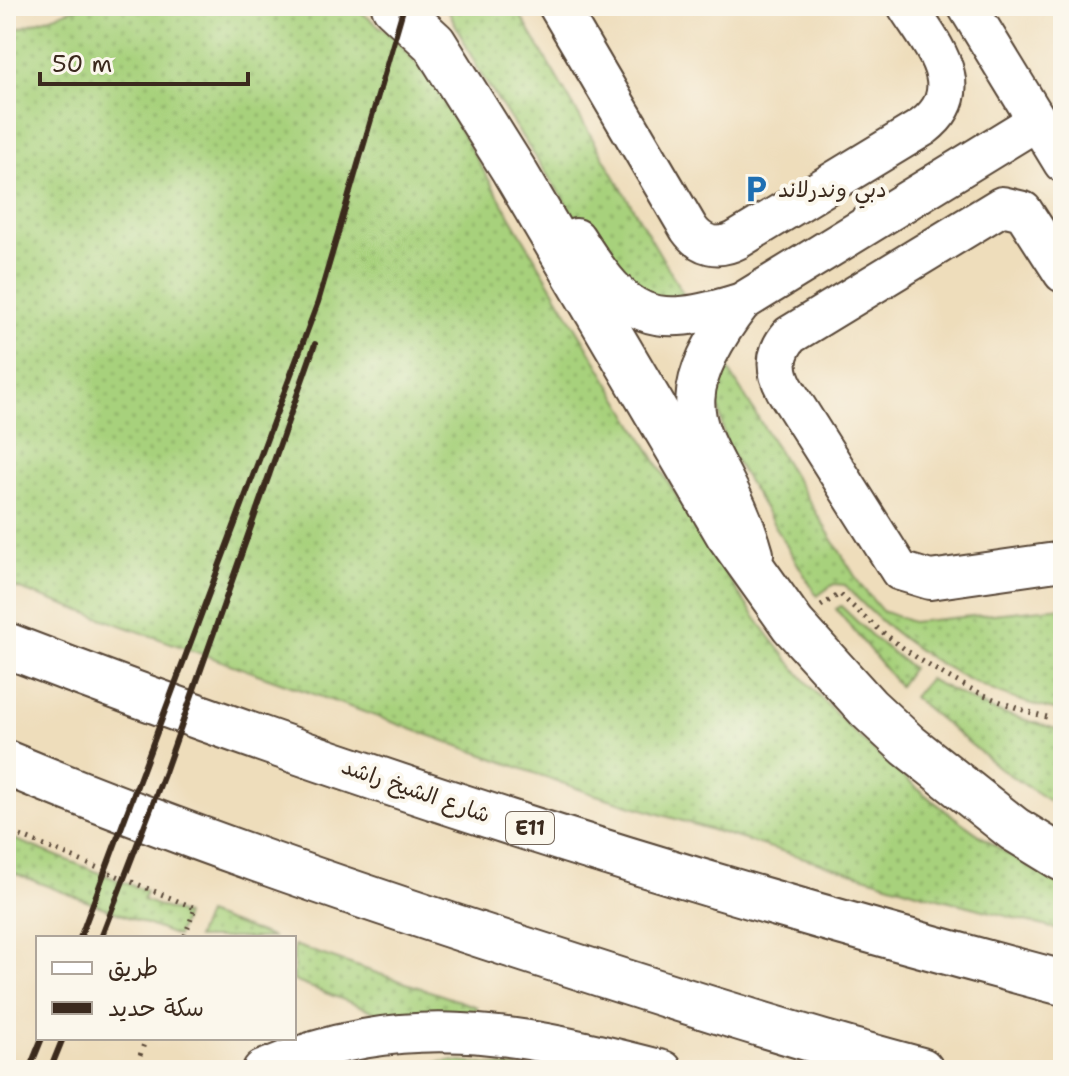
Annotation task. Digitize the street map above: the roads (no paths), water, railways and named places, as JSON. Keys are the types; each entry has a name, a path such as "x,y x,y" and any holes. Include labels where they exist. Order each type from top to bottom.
{"highway":[{"path":"394,6 434,43 513,169 692,475 760,581 830,668 909,746 1014,829 1063,859"},
{"name":"شارع الشيخ راشد","path":"6,645 408,788 604,852 786,907 1063,983"},
{"path":"6,763 146,819 376,901 787,1034 921,1070"}],"street":[{"path":"558,6 689,229 702,242 719,246 737,240 923,127 940,110 947,87 942,63 907,6"},
{"path":"967,6 1063,163"},
{"path":"513,169 551,202 612,290 635,308 660,316 684,318 742,302 1037,121"},
{"path":"1061,263 1023,211 1002,206 790,335 778,354 777,366 785,389 900,571 930,580 1063,561"},
{"path":"742,302 703,361 695,408 703,444 743,518 760,581"},
{"path":"262,1070 330,1047 382,1036 436,1031 489,1033 542,1040 663,1070"}],"railway":[{"path":"81,936 318,302 404,6"},
{"path":"102,936 165,772 315,344"},
{"path":"29,1070 41,1040"},
{"path":"50,1070 62,1040"}],"place":[{"name":"دبي وندرلاند","path":"756,189"}]}
